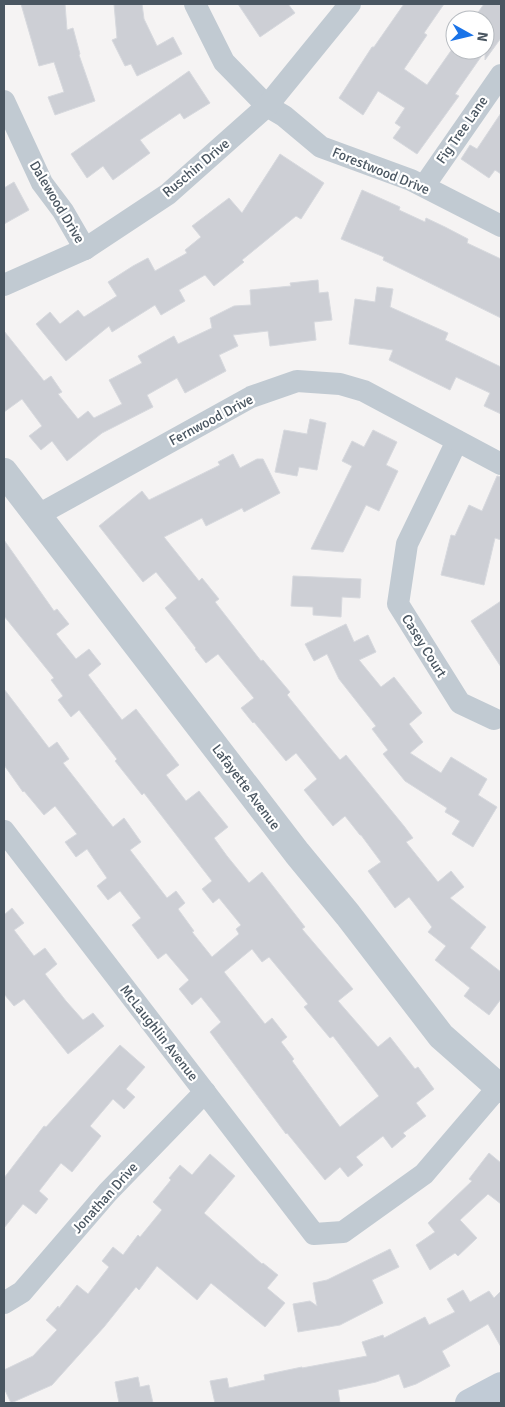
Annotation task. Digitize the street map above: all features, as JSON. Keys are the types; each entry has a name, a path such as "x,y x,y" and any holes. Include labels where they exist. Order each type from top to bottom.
{"main road":[{"path":"469,1403 501,1386"}],"street":[{"name":"Forestwood Drive","path":"195,4 224,62 267,106 284,116 321,147 411,180 501,226"},
{"name":"Ruschin Drive","path":"4,285 85,249 168,194 267,106 350,4"},
{"name":"Fig Tree Lane","path":"424,186 501,75"},
{"name":"Dalewood Drive","path":"4,100 42,183 64,211 85,249"},
{"name":"Fernwood Drive","path":"38,515 251,397 296,382 340,384 364,391 501,464"},
{"name":"Casey Court","path":"457,441 407,544 398,604 460,703 494,719"},
{"name":"Lafayette Avenue","path":"4,472 297,854 348,915 441,1036 500,1087"},
{"name":"McLaughlin Avenue","path":"4,831 314,1234 343,1232 424,1174 500,1087"},
{"name":"Jonathan Drive","path":"4,1302 22,1292 108,1192 205,1092"}],"building":[{"path":"21,4 65,4 67,30 73,28 79,55 95,101 55,115 48,97 64,92 54,62 39,66"},
{"path":"114,4 142,4 144,19 157,46 173,37 182,54 137,76 131,64 125,66 112,40 117,38"},
{"path":"238,4 288,4 295,13 260,37"},
{"path":"404,4 444,4 424,33 427,35 404,69 427,85 445,59 479,60 455,94 459,96 417,154 393,138 401,127 395,123 405,108 378,91 363,115 339,98 372,47 374,47"},
{"path":"484,4 501,4 501,38 495,46 495,10 480,10"},
{"path":"189,71 210,103 184,119 180,113 140,140 150,153 113,180 103,166 87,178 71,154"},
{"path":"501,113 501,174 495,170 489,178 461,159 470,145 477,149"},
{"path":"280,154 324,183 301,219 296,216 242,260 244,262 214,286 205,275 179,290 185,301 161,315 155,305 112,332 109,326 66,361 36,324 50,312 60,324 78,310 84,317 117,296 108,282 133,266 148,258 155,271 187,253 185,250 201,237 192,226 229,198 242,213"},
{"path":"14,182 29,210 4,224 4,188"},
{"path":"362,190 400,207 399,210 425,222 426,218 445,227 468,239 467,243 501,259 501,318 383,260 384,257 341,239"},
{"path":"318,280 319,293 328,292 332,320 314,322 316,340 270,346 268,331 233,335 238,346 219,355 226,371 185,393 177,378 147,395 153,407 102,433 67,461 52,441 41,450 29,436 42,426 22,399 4,412 4,331 44,381 51,376 62,392 58,394 78,419 88,411 94,418 122,404 109,380 142,363 138,356 174,336 178,344 212,328 210,318 234,306 251,305 250,290 291,286 290,283"},
{"path":"377,287 393,289 390,307 448,333 445,340 501,367 501,414 484,406 490,393 456,377 450,390 389,360 393,350 349,344 355,299 375,302"},
{"path":"310,419 326,423 317,470 299,467 297,476 275,472 284,430 307,434"},
{"path":"373,430 397,442 386,465 398,471 379,511 366,505 343,552 311,549 352,466 342,461 352,441 364,447"},
{"path":"233,454 240,468 257,459 263,459 280,493 244,512 242,508 206,526 202,518 164,537 199,581 202,578 219,599 215,602 261,661 263,660 290,692 287,695 325,742 340,760 346,755 404,826 413,838 406,842 438,882 451,871 464,887 450,898 486,927 470,948 501,972 501,999 489,1015 464,996 470,988 435,960 446,946 428,932 432,927 409,897 395,908 368,871 381,862 361,835 345,816 333,826 304,790 317,779 296,753 286,761 241,708 254,698 218,654 206,663 195,649 165,608 177,598 156,572 143,582 99,526 142,491 149,500 220,465 218,462"},
{"path":"497,476 501,477 501,540 495,538 484,585 441,575 451,535 455,536 469,505 482,511"},
{"path":"4,540 54,611 57,609 69,624 56,634 76,659 89,649 101,664 88,675 122,720 136,709 179,765 166,775 186,801 199,791 228,827 214,838 227,856 249,883 262,872 305,927 302,929 353,989 338,1001 378,1047 390,1037 415,1069 418,1067 434,1089 416,1103 426,1116 403,1133 406,1136 392,1148 383,1136 356,1157 363,1165 348,1177 340,1167 325,1180 286,1134 210,1032 221,1022 201,997 192,1005 179,989 189,980 166,953 158,959 132,925 141,918 120,891 108,900 97,886 107,878 87,849 76,857 65,842 77,834 55,806 44,815 23,792 4,765 4,689 49,748 57,742 69,759 63,763 113,827 124,818 141,842 130,850 167,898 176,891 185,903 178,909 194,931 192,932 212,957 239,934 236,929 241,925 219,898 213,903 202,889 212,881 144,793 142,795 115,761 117,759 79,710 71,717 58,700 63,696 51,680 54,678 4,616","holes":["252,949 262,962 269,957 308,1004 304,1007 330,1038 333,1036 379,1096 340,1127 292,1061 294,1059 281,1042 287,1037 272,1018 265,1024 224,972"]},
{"path":"293,576 361,579 360,598 342,597 341,617 313,615 313,607 291,606"},
{"path":"501,601 501,667 471,621"},
{"path":"346,624 354,642 368,635 376,652 359,660 381,687 394,677 422,713 409,724 423,742 410,753 441,773 451,757 487,779 478,795 497,807 473,847 452,834 460,821 445,812 447,808 405,781 383,754 388,750 372,729 376,726 339,679 327,654 314,661 305,644"},
{"path":"12,908 24,923 14,930 34,956 45,948 57,964 45,974 66,1001 83,1020 93,1013 104,1026 68,1054 24,999 14,1006 4,994 4,915"},
{"path":"120,1045 145,1067 126,1089 135,1097 124,1109 113,1099 90,1126 101,1136 72,1172 61,1163 39,1191 48,1199 36,1214 23,1204 4,1228 4,1178 44,1126 46,1127"},
{"path":"489,1153 501,1163 501,1204 488,1194 460,1220 477,1238 458,1256 455,1253 430,1270 416,1245 435,1232 428,1223 472,1181 469,1179"},
{"path":"210,1154 235,1176 204,1213 262,1264 278,1275 267,1288 285,1303 265,1327 211,1283 197,1300 157,1266 139,1290 136,1287 104,1327 52,1385 11,1403 4,1388 4,1370 33,1356 57,1330 46,1320 58,1306 59,1308 77,1285 88,1294 109,1267 102,1261 113,1247 123,1255 138,1235 140,1237 162,1210 153,1202 171,1180 169,1178 180,1165 192,1175"},
{"path":"390,1249 399,1267 372,1280 383,1303 340,1325 298,1332 293,1304 310,1301 317,1306 313,1283 327,1280"},
{"path":"463,1290 470,1302 489,1291 494,1298 501,1291 501,1347 488,1324 442,1351 450,1366 416,1384 404,1388 399,1374 376,1382 338,1390 340,1403 215,1403 210,1381 227,1378 229,1388 265,1380 264,1375 367,1356 362,1342 383,1335 384,1338 425,1317 429,1325 455,1312 447,1299"},
{"path":"138,1377 140,1387 149,1385 153,1403 119,1403 115,1382"}]}
